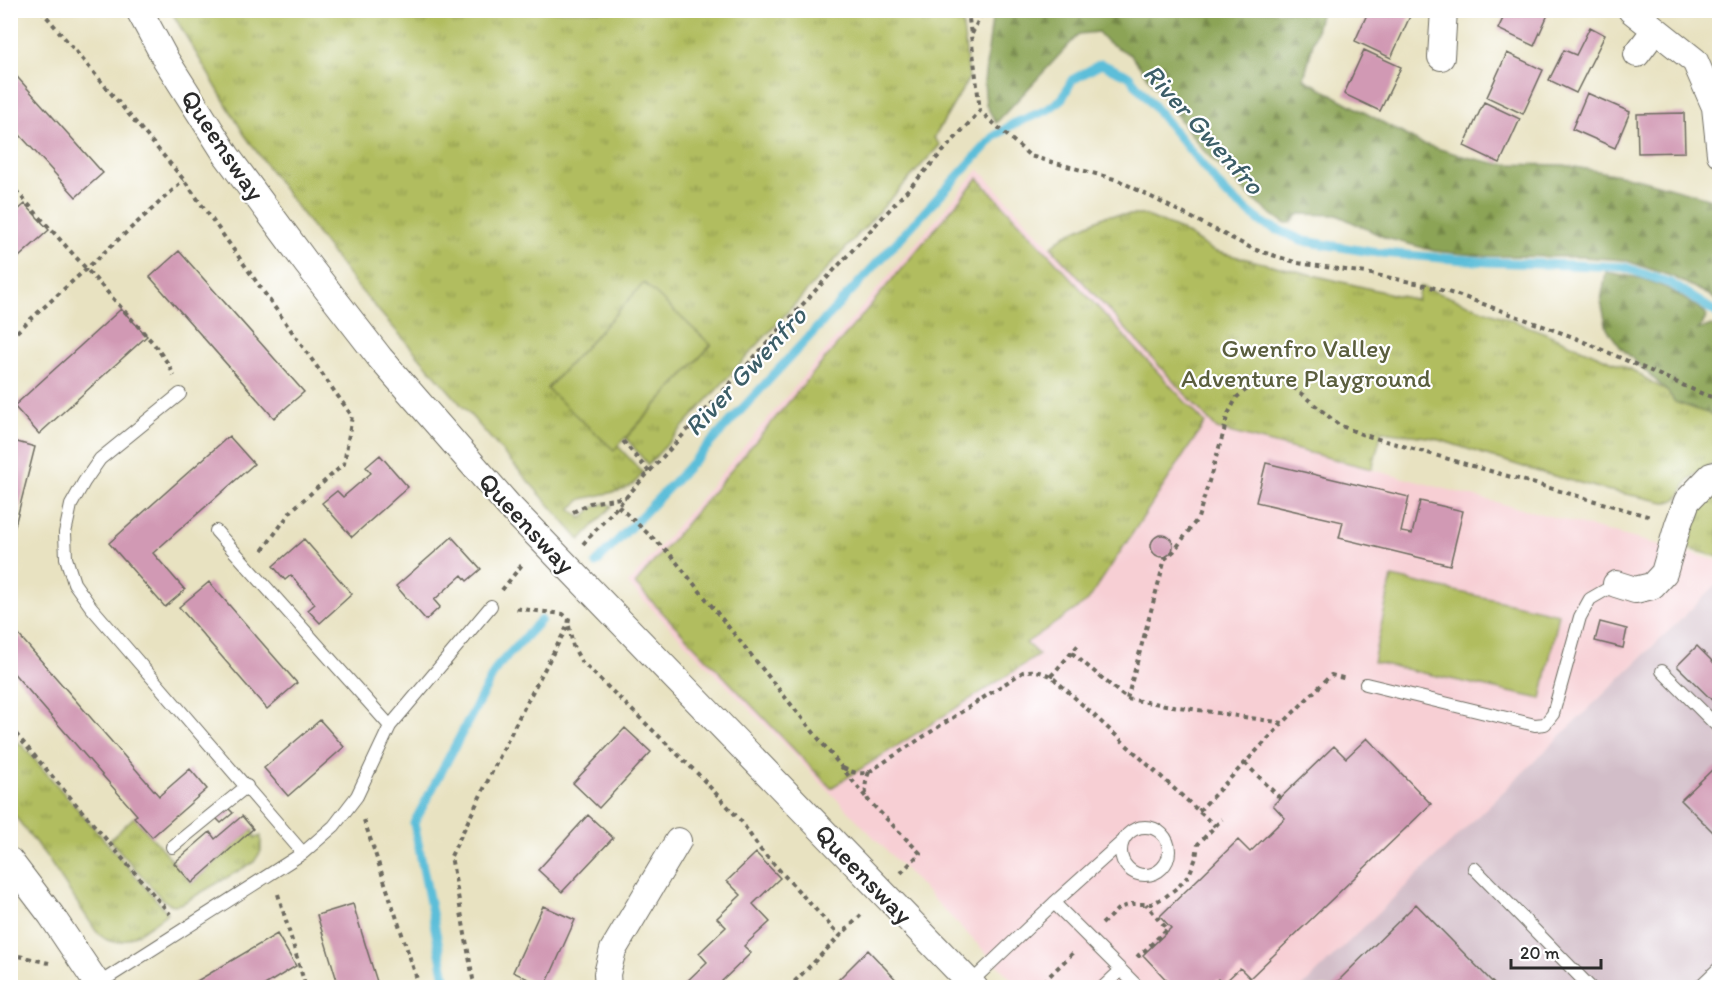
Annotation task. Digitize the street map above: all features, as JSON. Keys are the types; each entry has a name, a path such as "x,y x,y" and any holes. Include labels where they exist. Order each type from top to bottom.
{"street":[{"name":"Queensway","path":"139,10 166,60 227,156 380,358 508,505 564,565 645,645 973,985"},
{"path":"1441,57 1444,10"},
{"path":"1631,10 1695,61 1715,107 1719,154"},
{"path":"1637,54 1655,30"},
{"path":"1616,584 1635,590 1652,586 1664,573 1687,501 1711,476 1719,474"},
{"path":"608,987 607,974 613,950 678,842"},
{"path":"10,861 51,915 99,986"}],"lane":[{"path":"180,394 100,459 84,482 71,505 65,533 66,558 74,583 92,607 303,853"},
{"path":"216,531 390,726"},
{"path":"1366,684 1535,725 1545,724 1553,714 1580,617 1590,599 1616,584"},
{"path":"99,986 303,853 334,826 357,796 390,726 491,606"},
{"path":"1662,671 1719,729"},
{"path":"172,847 247,786"},
{"path":"973,985 1054,903 1133,830 1148,826 1162,833 1170,847 1167,863 1162,870 1154,874 1146,876 1121,866 1093,868"},
{"path":"1123,841 1121,856 1124,864 1130,870"},
{"path":"1474,868 1591,987"},
{"path":"1054,903 1139,987"},
{"path":"1698,987 1719,967"},
{"path":"1102,987 1121,969"}],"path":[{"path":"41,10 184,180 352,416 344,464 292,510 250,568"},
{"path":"968,10 980,111 1030,156 1118,180 1253,249 1298,263 1410,282 1464,297 1572,337 1719,400"},
{"path":"971,36 983,10"},
{"path":"564,565 620,507 649,472 980,111"},
{"path":"10,338 184,180"},
{"path":"10,184 154,344 169,365 180,394"},
{"path":"1127,699 1164,559 1174,551 1198,518 1227,416 1237,397 1254,384 1272,381 1292,386 1339,425 1361,434 1678,525"},
{"path":"623,441 649,472"},
{"path":"573,512 590,503 627,497"},
{"path":"620,507 662,546 868,800 920,853 788,987"},
{"path":"505,585 524,562"},
{"path":"491,606 563,614 568,619 573,646 581,661 698,774 741,821 759,848 840,936"},
{"path":"477,987 473,979 452,856 518,719 568,625"},
{"path":"1051,676 1080,644"},
{"path":"1072,653 1127,699 1283,723"},
{"path":"843,768 863,774 869,772 1023,672 1041,671 1051,676 1215,826"},
{"path":"1199,811 1331,675 1366,684"},
{"path":"10,727 184,930"},
{"path":"10,739 16,734"},
{"path":"1245,763 1280,798"},
{"path":"868,800 865,783 869,772"},
{"path":"357,796 420,987"},
{"path":"1037,987 1119,908 1132,904 1151,904 1178,887 1189,875 1196,858 1198,844 1222,819"},
{"path":"272,873 306,987"},
{"path":"1132,949 1139,956 1167,929 1146,903"},
{"path":"1104,922 1111,929"}],"shaded area":[{"path":"979,169 1217,429 1720,561 1719,582 1302,988 1019,987 628,584"},
{"path":"1719,582 1719,987 1302,987"}],"green space":[{"path":"171,11 961,11 969,78 934,138 940,145 648,465 626,438 711,345 644,284 547,388 614,450 618,446 643,473 634,484 623,490 582,499 570,509 582,518 594,507 606,503 612,506 580,540 356,285 244,134"},
{"path":"993,11 1321,11 1304,79 1420,143 1499,164 1564,165 1636,178 1719,201 1719,303 1709,295 1673,277 1624,260 1486,256 1435,251 1386,238 1337,215 1299,214 1291,223 1284,223 1259,205 1203,150 1131,55 1107,42 1098,32 1079,34 996,123 986,105 984,82"},
{"path":"978,178 1205,423 1088,601 1026,643 1039,655 831,788 635,584"},
{"name":"Gwenfro Valley Adventure Playground","path":"1108,215 1144,215 1181,230 1213,251 1417,300 1420,286 1543,332 1634,371 1668,392 1675,402 1719,417 1719,461 1692,477 1678,498 1665,502 1606,490 1539,472 1434,438 1382,431 1372,469 1217,429 1051,247 1065,235"},
{"path":"1606,272 1645,279 1671,290 1705,312 1707,317 1698,330 1711,325 1719,331 1719,417 1675,402 1668,392 1621,348 1607,329 1601,301"},
{"path":"644,283 711,345 614,450 547,389"},
{"path":"1719,487 1719,557 1686,548 1702,506 1712,492"},
{"path":"1392,577 1559,614 1541,699 1373,662"},
{"path":"17,742 167,912 165,915 141,932 121,941 107,940 96,931 46,856 11,811 11,744"},
{"path":"134,817 192,883 253,829 255,838 261,836 261,851 254,862 183,903 171,904 161,898 110,840"}],"building":[{"path":"1369,10 1404,10 1411,14 1391,58 1355,41"},
{"path":"1507,10 1550,10 1534,46 1498,29"},
{"path":"1590,27 1605,35 1576,93 1549,80 1564,50 1576,55"},
{"path":"1364,50 1401,67 1380,111 1344,94"},
{"path":"1507,53 1543,70 1523,114 1487,97"},
{"path":"10,69 103,173 76,197 10,124"},
{"path":"1587,93 1630,112 1615,148 1572,129"},
{"path":"1484,102 1520,119 1500,163 1464,146"},
{"path":"1684,113 1685,152 1638,153 1637,114"},
{"path":"25,204 49,230 10,265 10,217"},
{"path":"179,251 304,392 274,418 150,277"},
{"path":"121,309 147,336 39,434 14,406"},
{"path":"229,436 254,464 153,553 185,590 165,607 109,543"},
{"path":"10,440 35,447 11,541 10,541"},
{"path":"380,455 408,487 352,537 322,503 337,491 343,497 371,473 366,467"},
{"path":"1266,463 1409,497 1401,532 1412,534 1420,501 1463,511 1450,565 1339,538 1343,522 1256,502"},
{"path":"1162,535 1170,538 1173,546 1170,554 1162,557 1154,554 1151,546 1154,538"},
{"path":"452,537 481,569 467,581 462,575 434,600 440,607 426,620 396,586"},
{"path":"304,539 352,594 320,623 308,610 315,604 291,575 285,580 273,566"},
{"path":"209,582 297,683 267,709 179,607"},
{"path":"1600,622 1627,629 1623,648 1595,641"},
{"path":"10,625 159,796 190,769 207,789 152,837 134,817 137,815 10,669"},
{"path":"1697,646 1720,669 1720,708 1677,666"},
{"path":"320,720 344,747 288,796 264,768"},
{"path":"625,728 651,752 599,808 573,783"},
{"path":"1367,738 1431,804 1250,978 1240,968 1223,984 1218,979 1209,988 1174,988 1143,955 1171,928 1160,916 1238,840 1250,852 1285,818 1273,805 1334,746 1346,758"},
{"path":"1715,767 1720,771 1720,839 1681,800"},
{"path":"225,805 233,813 221,823 214,816"},
{"path":"588,815 613,838 562,892 538,870"},
{"path":"242,816 253,829 192,883 174,863 210,832 215,839"},
{"path":"756,853 780,878 753,904 770,922 744,946 751,953 722,981 729,988 684,988 682,986 707,962 699,953 726,927 717,918 741,895 727,881"},
{"path":"353,904 379,988 339,988 317,915"},
{"path":"1416,904 1498,988 1331,988"},
{"path":"543,906 575,920 545,987 513,972"},
{"path":"277,934 296,966 260,988 185,988"},
{"path":"868,950 904,988 830,988"}],"waterway":[{"name":"River Gwenfro","path":"596,563 677,479 995,136 1013,124 1047,110 1062,99 1072,80 1101,64 1129,76 1226,194 1264,224 1304,241 1371,252 1489,262 1624,267 1672,284 1720,315"},
{"name":"River Gwenfro","path":"447,988 414,823 497,667 541,620"}]}
